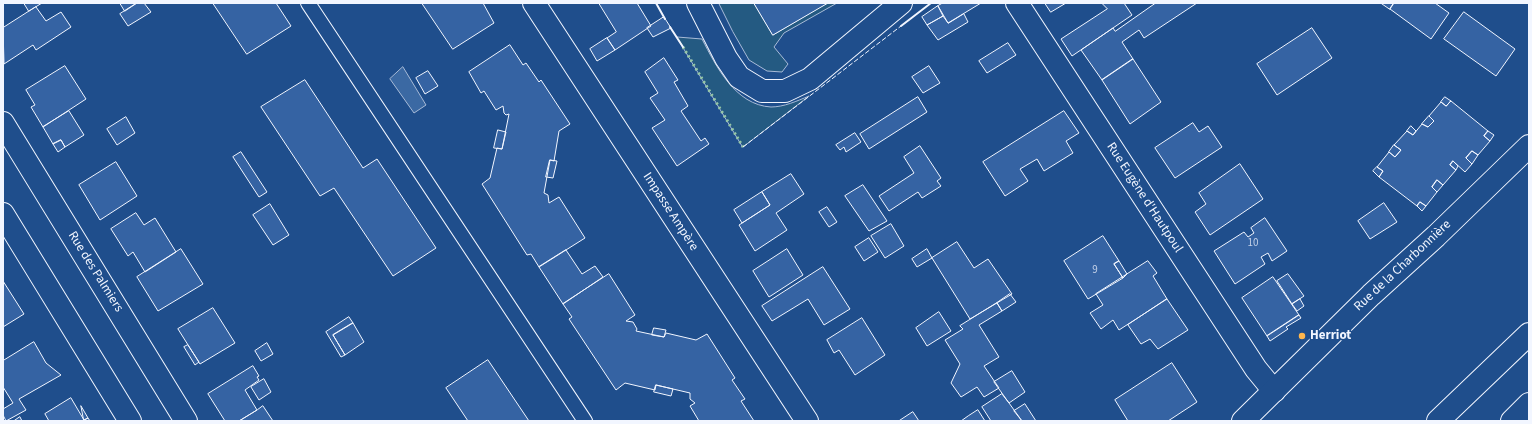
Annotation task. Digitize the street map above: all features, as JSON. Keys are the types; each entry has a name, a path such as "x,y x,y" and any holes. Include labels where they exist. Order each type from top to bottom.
{"main road":[{"name":"Impasse Ampère","path":"534,3 807,421"},
{"path":"698,3 726,58 739,78 762,91 785,91 810,79 901,3"},
{"name":"Rue Eugène d'Hautpoul","path":"1017,3 1256,368 1274,391"},
{"name":"Rue des Palmiers","path":"3,123 186,421"},
{"name":"Rue de la Charbonnière","path":"1243,421 1370,295 1436,236 1529,146"},
{"path":"3,214 130,421"},
{"path":"1438,421 1529,334"},
{"path":"1512,421 1529,404"}],"lane":[{"path":"308,3 585,421"}],"shaded area":[{"path":"719,3 754,3 773,35 827,3 837,3 784,33 774,47 788,64 782,72 767,71 749,60"},
{"path":"677,37 702,39 720,72 728,82 737,92 758,105 771,107 781,106 809,96 743,147"},
{"path":"403,67 426,105 414,113 390,79"}],"building":[{"path":"24,3 42,3 29,11"},
{"path":"120,3 137,3 125,11"},
{"path":"137,3 144,3 151,12 128,26 120,14"},
{"path":"213,3 276,3 291,26 247,54"},
{"path":"422,3 483,3 494,23 453,49"},
{"path":"599,3 637,3 651,26 615,50 607,38 616,32"},
{"path":"754,3 828,3 773,35"},
{"path":"943,3 981,3 948,23 938,6"},
{"path":"1045,3 1066,3 1051,12"},
{"path":"1102,3 1124,3 1132,15 1072,56 1061,39 1107,9"},
{"path":"1156,3 1197,3 1144,38 1139,30 1122,42 1133,59 1102,80 1081,50 1113,28 1115,31"},
{"path":"1381,3 1394,3 1390,9"},
{"path":"1394,3 1435,3 1449,13 1431,39 1390,9"},
{"path":"938,6 943,16 927,25 922,17"},
{"path":"36,7 46,21 61,12 71,27 36,50 33,45 4,64 3,28"},
{"path":"1464,12 1515,49 1496,76 1444,39"},
{"path":"964,14 968,22 938,40 927,25 943,16 948,23"},
{"path":"664,17 671,28 653,37 647,28"},
{"path":"1312,28 1332,58 1277,95 1257,64"},
{"path":"607,38 615,50 597,61 590,49"},
{"path":"1008,43 1016,55 987,73 979,61"},
{"path":"510,45 523,65 526,63 539,82 541,80 570,124 559,131 554,161 550,160 544,193 548,195 549,203 559,197 585,238 539,267 531,254 527,255 482,184 490,178 497,148 502,149 509,114 506,115 504,113 503,106 496,110 484,91 481,93 469,72"},
{"path":"664,58 678,80 674,82 688,106 681,111 701,141 705,138 709,144 677,166 652,128 665,120 650,98 658,93 645,72"},
{"path":"1133,59 1161,102 1130,124 1102,80"},
{"path":"65,66 86,99 43,127 31,107 35,105 26,90"},
{"path":"929,66 940,83 923,93 912,77"},
{"path":"428,71 438,86 425,94 416,78"},
{"path":"305,80 363,168 377,159 436,248 393,276 334,188 320,196 261,107"},
{"path":"918,97 927,112 869,149 860,134"},
{"path":"1445,97 1451,101 1446,106 1441,102"},
{"path":"1451,101 1488,131 1484,136 1490,141 1478,155 1472,151 1466,158 1472,164 1465,172 1453,161 1450,165 1456,170 1443,185 1437,180 1432,187 1437,192 1426,206 1420,202 1417,206 1379,177 1383,171 1377,167 1389,152 1395,157 1401,150 1394,145 1407,131 1413,135 1422,124 1428,127 1434,121 1429,116 1441,102 1446,106"},
{"path":"69,111 84,135 65,147 61,140 53,144 43,127"},
{"path":"1064,111 1079,133 1066,141 1073,153 1044,171 1037,159 1020,169 1028,181 1005,196 983,162"},
{"path":"1429,116 1434,121 1428,127 1422,124"},
{"path":"126,117 135,133 117,145 107,129"},
{"path":"1193,123 1199,132 1208,126 1222,147 1175,178 1155,148"},
{"path":"1411,126 1416,131 1413,135 1407,131"},
{"path":"498,130 506,132 502,149 494,148"},
{"path":"1488,131 1494,135 1490,141 1484,136"},
{"path":"855,133 861,142 846,152 844,147 840,150 836,145"},
{"path":"61,140 65,147 58,152 53,144"},
{"path":"1394,145 1401,150 1395,157 1389,152"},
{"path":"920,146 941,178 937,181 941,186 922,198 918,192 889,211 879,196 914,173 904,157"},
{"path":"1472,151 1478,155 1472,164 1466,158"},
{"path":"241,152 267,192 259,197 233,157"},
{"path":"550,160 557,161 553,178 546,177"},
{"path":"1453,161 1458,166 1456,170 1450,165"},
{"path":"116,162 137,196 100,220 79,185"},
{"path":"1240,164 1263,199 1210,235 1195,212 1206,204 1199,193"},
{"path":"1377,167 1383,171 1379,177 1373,171"},
{"path":"791,174 804,194 776,213 787,230 755,251 739,225 770,205 762,192"},
{"path":"1437,180 1443,185 1437,192 1432,187"},
{"path":"863,185 887,221 869,231 845,196"},
{"path":"762,192 770,205 742,223 734,210"},
{"path":"1420,202 1426,206 1422,211 1417,206"},
{"path":"1384,203 1397,222 1370,239 1358,221"},
{"path":"270,204 289,235 273,245 253,215"},
{"path":"827,207 837,222 829,227 819,212"},
{"path":"136,213 144,225 155,218 176,252 145,272 133,252 128,256 111,229"},
{"path":"1265,218 1287,251 1272,261 1268,253 1261,257 1265,264 1235,284 1214,251 1244,232 1248,237 1254,233 1251,228"},
{"path":"891,224 904,246 885,258 871,236"},
{"path":"1103,236 1119,261 1114,264 1123,278 1088,299 1064,261"},
{"path":"869,238 878,252 864,261 855,247"},
{"path":"957,242 974,268 988,259 1012,294 970,319 932,258"},
{"path":"181,249 203,284 158,311 137,277"},
{"path":"787,249 803,275 769,297 753,271"},
{"path":"927,249 932,258 917,267 912,259"},
{"path":"566,250 582,274 595,266 603,277 563,304 539,267"},
{"path":"1119,261 1127,274 1123,278 1114,264"},
{"path":"1148,261 1157,273 1153,276 1167,299 1119,330 1113,320 1101,329 1090,313 1103,305 1096,294"},
{"path":"823,267 850,309 824,325 808,299 772,321 762,306"},
{"path":"609,274 635,315 626,321 633,322 637,329 636,331 664,337 666,333 696,340 707,334 735,378 732,380 745,399 741,401 754,421 699,421 690,406 695,403 690,399 690,393 656,385 655,390 625,383 616,390 569,319 572,317 563,304"},
{"path":"1288,274 1304,296 1292,304 1277,281"},
{"path":"1273,277 1299,315 1267,336 1242,298"},
{"path":"3,281 24,314 3,327"},
{"path":"1010,294 1016,302 1002,311 997,303"},
{"path":"1167,299 1188,330 1158,349 1150,339 1141,344 1128,325"},
{"path":"1300,299 1304,306 1297,311 1292,304"},
{"path":"997,303 1002,311 979,325 999,357 984,366 999,388 984,397 977,387 961,397 951,383 960,364 945,340 963,329 960,326"},
{"path":"213,308 235,343 200,364 178,329"},
{"path":"939,312 951,331 927,346 916,328"},
{"path":"1299,315 1301,318 1286,327 1288,329 1270,341 1267,336"},
{"path":"349,317 353,323 333,335 345,355 341,357 326,332"},
{"path":"862,318 885,355 855,375 839,350 834,353 827,340"},
{"path":"353,323 364,342 345,355 333,335"},
{"path":"654,328 666,330 664,337 652,335"},
{"path":"34,342 46,363 61,375 19,399 26,410 6,421 3,415 3,409 13,403 3,387 3,361"},
{"path":"267,343 273,354 261,361 255,351"},
{"path":"188,345 199,362 195,365 184,347"},
{"path":"488,360 529,421 468,421 446,388"},
{"path":"1172,363 1197,402 1168,421 1128,421 1115,400"},
{"path":"253,366 259,376 257,377 259,380 245,390 257,410 239,421 225,421 208,394"},
{"path":"1012,371 1025,392 1009,403 994,382"},
{"path":"264,379 271,392 259,400 251,387"},
{"path":"656,385 673,389 671,396 654,392"},
{"path":"1002,394 1022,421 991,421 982,407"},
{"path":"71,398 84,420 88,418 90,421 49,421 45,414"},
{"path":"1025,404 1036,421 1022,421 1014,411"},
{"path":"81,406 88,418 84,420"},
{"path":"263,406 273,421 239,421 257,410"},
{"path":"978,410 985,421 961,421 968,416"},
{"path":"913,412 919,421 899,421"},
{"path":"20,417 22,421 14,421"}],"hedge":[{"path":"683,47 743,147"}],"fence":[{"path":"743,147 901,26"}],"wall":[{"path":"656,3 665,19"},
{"path":"901,26 931,3"},
{"path":"670,27 683,47"}],"place":[{"name":"Herriot","path":"1302,336"}]}
